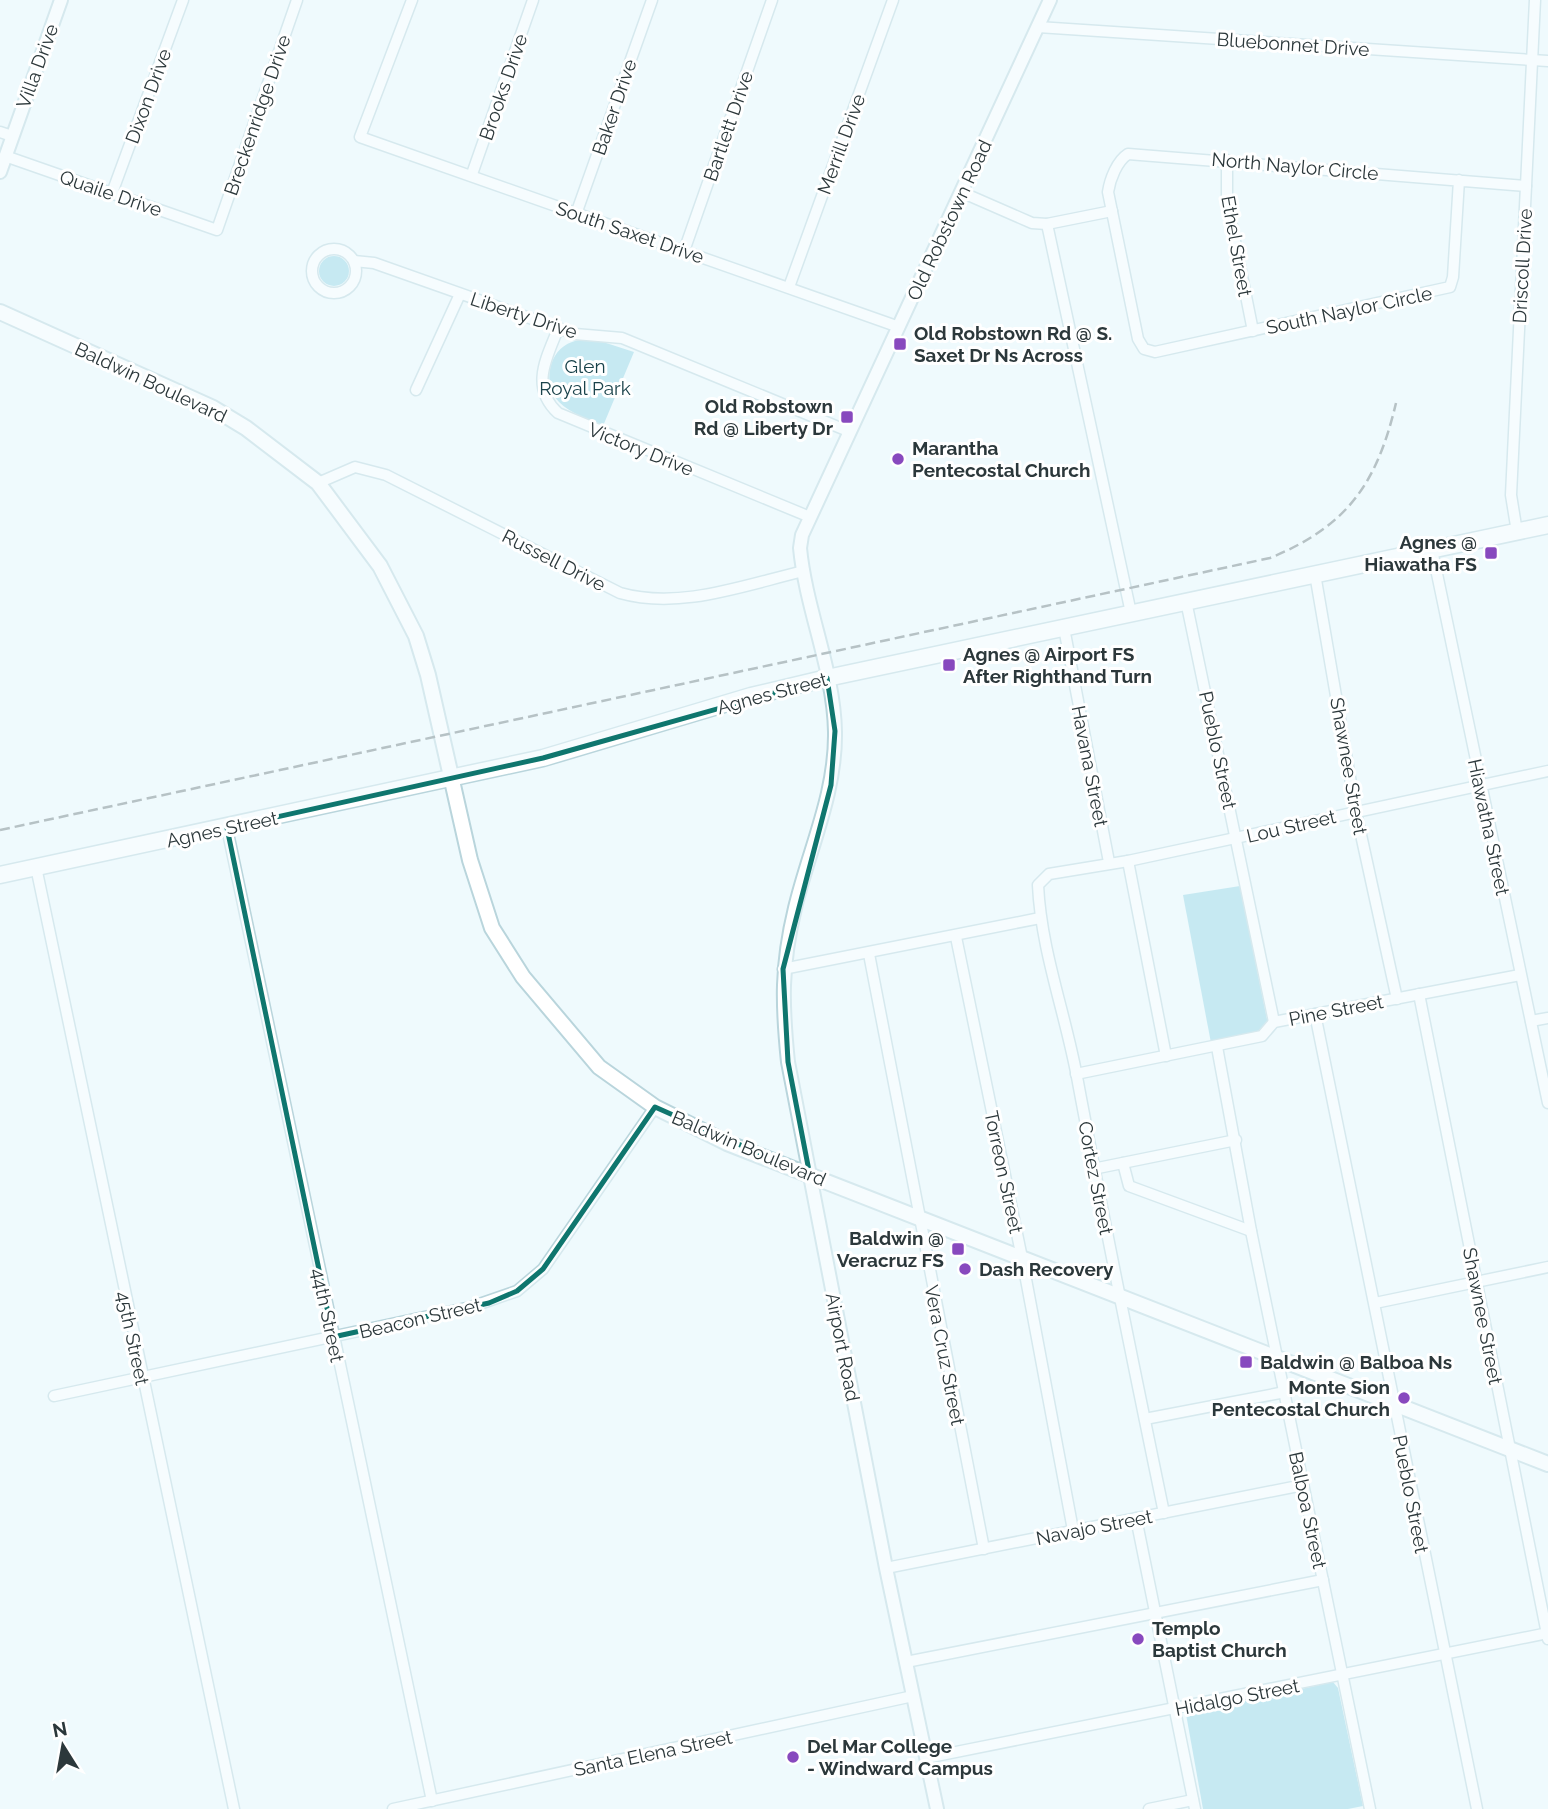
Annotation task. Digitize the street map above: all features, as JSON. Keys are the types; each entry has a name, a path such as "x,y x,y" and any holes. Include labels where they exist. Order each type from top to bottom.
{"main road":[{"name":"Baldwin Boulevard","path":"0,312 213,408 246,428 318,483 380,566 416,636 428,675 470,860 492,929 523,977 599,1067 655,1107 727,1143 1548,1464"},
{"name":"Agnes Street","path":"0,875 543,758 751,696 827,678 1548,525"}],"street":[{"name":"Villa Drive","path":"0,172 5,156 6,134 61,0"},
{"name":"Dixon Drive","path":"112,193 183,0"},
{"name":"Breckenridge Drive","path":"217,230 297,0"},
{"name":"South Saxet Drive","path":"412,0 360,137 472,174 576,214 899,327"},
{"name":"Brooks Drive","path":"472,174 533,0"},
{"name":"Baker Drive","path":"576,214 652,0"},
{"name":"Bartlett Drive","path":"684,251 772,0"},
{"name":"Merrill Drive","path":"789,287 893,0"},
{"name":"Old Robstown Road","path":"827,678 800,548 810,517 1050,0"},
{"name":"Driscoll Drive","path":"1517,532 1511,495 1535,0"},
{"name":"Bluebonnet Drive","path":"1038,27 1548,61"},
{"name":"North Naylor Circle","path":"1144,349 1138,339 1112,211 1109,183 1122,157 1128,154 1526,186"},
{"name":"Quaile Drive","path":"5,156 217,230"},
{"name":"Ethel Street","path":"1227,160 1227,201 1253,331"},
{"name":"South Naylor Circle","path":"1144,349 1155,352 1450,287 1453,277 1459,180"},
{"path":"961,192 1018,218 1046,224 1112,211"},
{"path":"1046,224 1131,613"},
{"path":"340,250 354,261 356,270 350,287 334,293 317,285 312,268 322,253 340,250"},
{"name":"Liberty Drive","path":"354,261 373,264 575,334 622,338 848,431"},
{"path":"416,390 460,294"},
{"name":"Victory Drive","path":"558,329 541,371 541,381 546,399 558,413 810,517"},
{"name":"Russell Drive","path":"318,483 355,467 386,475 620,593 639,598 665,601 732,589 804,571"},
{"name":"Hiawatha Street","path":"1432,550 1548,1103"},
{"name":"Shawnee Street","path":"1315,574 1356,811 1397,999"},
{"name":"Pueblo Street","path":"1186,601 1274,1022"},
{"name":"Havana Street","path":"1064,628 1109,862"},
{"name":"Airport Road","path":"827,678 835,731 831,785 795,907 783,969 781,997 788,1062 886,1568 937,1809"},
{"name":"Lou Street","path":"1038,885 1049,874 1237,839 1548,771"},
{"name":"44th Street","path":"227,828 432,1801"},
{"path":"1128,861 1166,1056"},
{"name":"45th Street","path":"36,867 234,1809"},
{"name":"Cortez Street","path":"1038,885 1040,918 1076,1074 1164,1513"},
{"path":"783,969 956,937 1040,918"},
{"name":"Torreon Street","path":"956,937 1022,1258 1073,1530"},
{"name":"Vera Cruz Street","path":"869,954 984,1549"},
{"name":"Pine Street","path":"1076,1074 1262,1036 1274,1022 1520,975"},
{"name":"Shawnee Street","path":"1419,993 1548,1635"},
{"name":"Pueblo Street","path":"1315,1014 1375,1303 1443,1654 1478,1809"},
{"path":"1531,1021 1548,1018"},
{"name":"Balboa Street","path":"1217,1046 1251,1231 1370,1809"},
{"name":"Beacon Street","path":"54,1396 489,1303 517,1291 543,1269 655,1107"},
{"path":"1093,1169 1236,1140"},
{"path":"1124,1163 1129,1186 1251,1231"},
{"path":"1375,1303 1548,1266"},
{"path":"1145,1419 1284,1392"},
{"name":"Navajo Street","path":"886,1568 1303,1485"},
{"path":"1136,1518 1194,1805 1149,1809"},
{"path":"906,1662 1323,1580"},
{"name":"Hidalgo Street","path":"926,1758 1548,1635"},
{"name":"Santa Elena Street","path":"393,1809 913,1696"}],"highlighted area":[{"path":"827,678 835,731 831,785 783,969 788,1062 810,1176 655,1107 543,1269 517,1291 489,1303 333,1337 227,828 543,758"}],"green space":[{"path":"334,256 345,260 349,271 345,282 334,286 323,282 319,271 323,260"},
{"name":"Glen Royal Park","path":"579,341 600,341 634,352 603,426 574,413 559,402 550,387 549,378 553,360 564,346"},
{"path":"1240,886 1268,1024 1262,1032 1211,1043 1183,895"},
{"path":"1333,1682 1338,1688 1363,1806 1348,1809 1203,1809 1186,1714"}],"railway":[{"path":"0,830 1270,558 1320,532 1355,498 1379,456 1396,403"}],"place":[{"name":"Old Robstown Rd @ S. Saxet Dr Ns Across","path":"900,344"},
{"name":"Old Robstown Rd @ Liberty Dr","path":"847,417"},
{"name":"Marantha Pentecostal Church","path":"898,459"},
{"name":"Agnes @ Hiawatha FS","path":"1491,553"},
{"name":"Agnes @ Airport FS After Righthand Turn","path":"949,665"},
{"name":"Baldwin @ Veracruz FS","path":"958,1249"},
{"name":"Dash Recovery","path":"965,1269"},
{"name":"Baldwin @ Balboa Ns","path":"1246,1362"},
{"name":"Monte Sion Pentecostal Church","path":"1404,1398"},
{"name":"Templo Baptist Church","path":"1138,1639"},
{"name":"Del Mar College - Windward Campus","path":"793,1757"}]}
